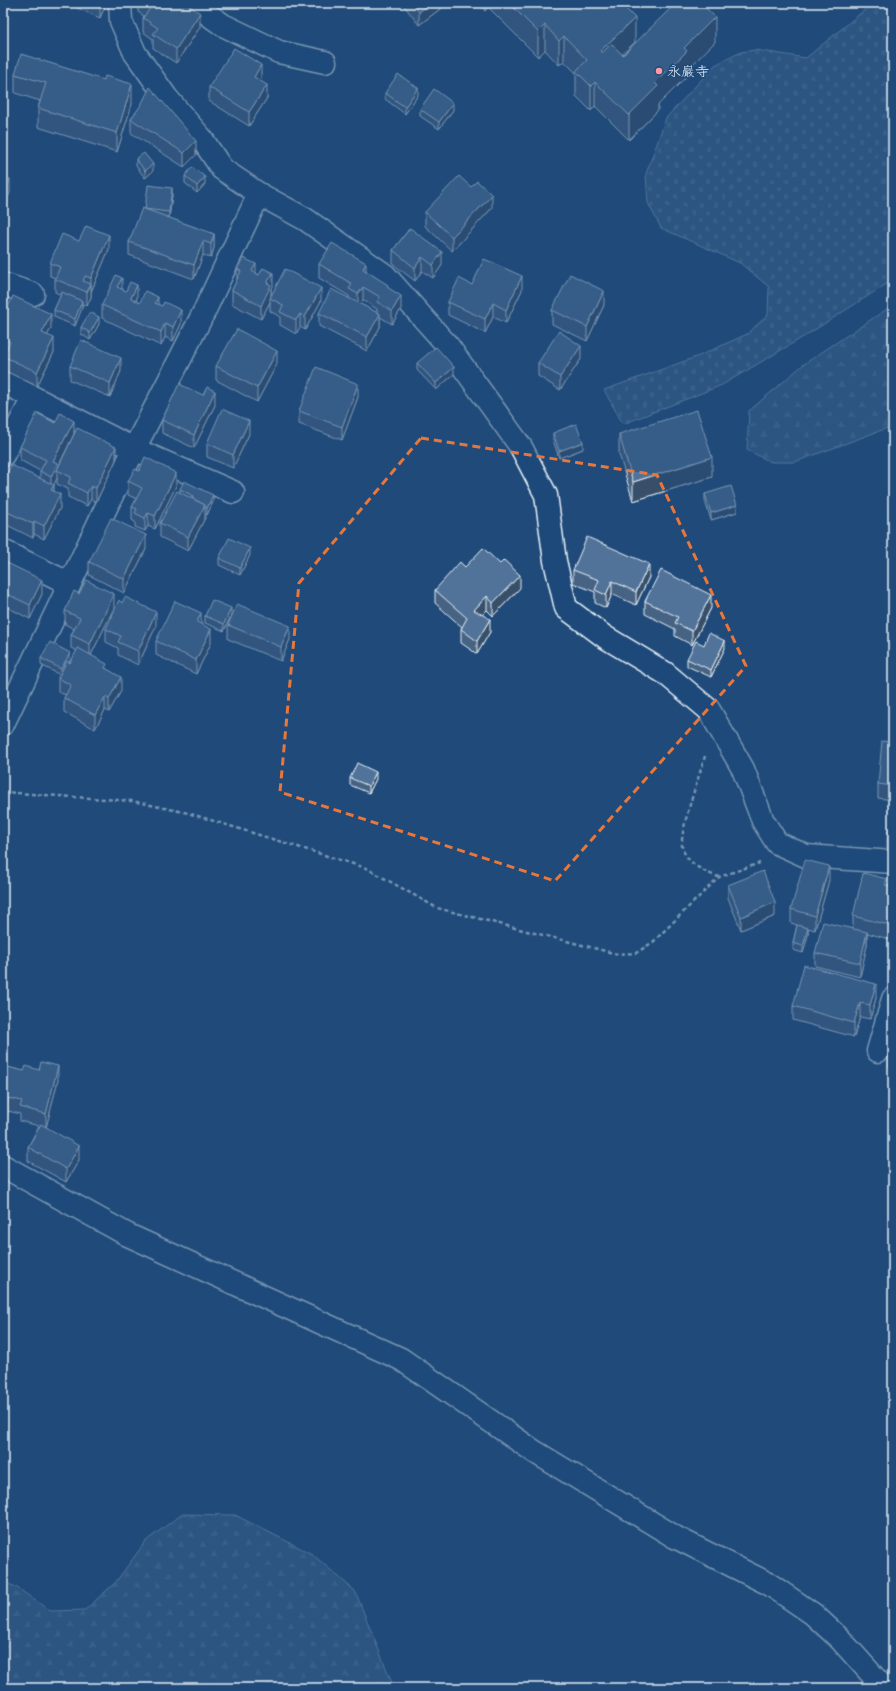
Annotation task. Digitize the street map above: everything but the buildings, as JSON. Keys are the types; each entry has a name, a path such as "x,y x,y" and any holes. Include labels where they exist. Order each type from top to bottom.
{"street":[{"path":"120,3 122,21 135,53 167,98 202,139 222,169 259,194 305,219 385,275 448,346 521,446 546,495 555,561 566,608 605,637 665,673 709,710 743,769 763,821 777,843 806,856 893,862"},
{"path":"192,3 223,25 279,52 325,62"},
{"path":"3,724 134,449 204,312 259,194"},
{"path":"3,284 33,294"},
{"path":"3,382 134,449 233,492"},
{"path":"3,455 33,398"},
{"path":"3,551 70,584"},
{"path":"878,1051 893,999"},
{"path":"3,1166 128,1235 401,1359 535,1452 675,1537 769,1584 813,1614 840,1639 884,1688"}],"path":[{"path":"715,721 684,829 682,845 685,854 694,864 706,874 719,878"},
{"path":"3,792 132,801 188,812 366,868 438,908 618,954 636,953 653,942 719,878 762,862 790,849"}],"highlighted area":[{"path":"421,438 657,475 746,666 555,881 280,792 299,583"}],"green space":[{"path":"873,3 893,3 893,280 805,336 722,385 623,424 604,390 699,356 747,334 768,315 769,287 740,263 661,228 648,203 646,174 666,118 715,65 741,52 755,50 806,58"},
{"path":"893,305 893,426 795,462 771,462 747,450 749,411 804,364"},
{"path":"182,1514 235,1515 312,1554 355,1591 394,1688 3,1688 3,1582 16,1587 50,1611 85,1610 115,1583 146,1541"}],"place":[{"name":"永巖寺","path":"659,71"}]}
